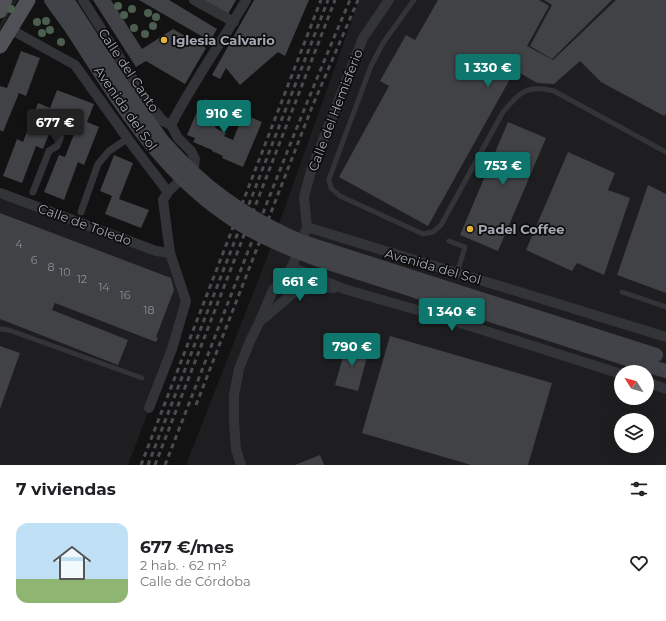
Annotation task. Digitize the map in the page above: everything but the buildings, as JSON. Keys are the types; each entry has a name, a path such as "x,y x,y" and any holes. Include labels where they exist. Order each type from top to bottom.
{"main road":[{"path":"0,11 5,0"},
{"path":"0,46 28,0"},
{"name":"Avenida del Sol","path":"51,0 77,26"},
{"name":"Avenida del Sol","path":"67,0 77,26 134,123 153,148 191,188 216,209 239,224 268,239 316,259 658,360 666,372"}],"street":[{"name":"Calle del Canto","path":"83,0 148,103 163,120 171,125 178,138 191,151 195,159 194,167 168,192"},
{"path":"194,0 234,22"},
{"path":"171,125 246,0"},
{"name":"Calle del Hemisferio","path":"307,228 304,197 312,171 363,38 389,0"},
{"path":"10,29 75,65 168,192 163,200 170,253 186,300 172,349 149,408"},
{"path":"33,192 49,151 57,146 67,120"},
{"path":"81,212 101,161 109,151 124,141"},
{"name":"Calle de Toledo","path":"0,193 156,251 170,253"},
{"path":"241,465 236,449 234,422 234,395 239,369 273,290 292,267 307,228"},
{"name":"Avenida del Sol","path":"307,228 665,334"},
{"path":"292,267 344,289 444,318 614,372"},
{"path":"259,323 293,292 317,287 344,289"},
{"path":"654,385 666,389"}],"lane":[{"path":"414,0 383,44 371,66 329,178 330,188 340,196 423,234 433,232 441,225 503,112 514,99 529,90 540,87 554,91 666,152"},
{"path":"449,241 465,247 457,272"},
{"path":"622,292 666,307"},
{"path":"0,329 9,330 142,378"}],"shaded area":[{"path":"14,0 17,0 0,30 0,24"},
{"path":"359,0 666,0 666,465 186,465 266,260"},
{"path":"0,193 170,253 186,301 172,349 128,465 0,465"}],"railway":[{"path":"141,465 321,0"},
{"path":"148,465 328,0"},
{"path":"155,465 335,0"},
{"path":"165,465 279,173 350,0"},
{"path":"196,405 312,107 358,0"}],"place":[{"name":"Iglesia Calvario","path":"164,40"},
{"name":"Padel Coffee","path":"470,229"}]}
